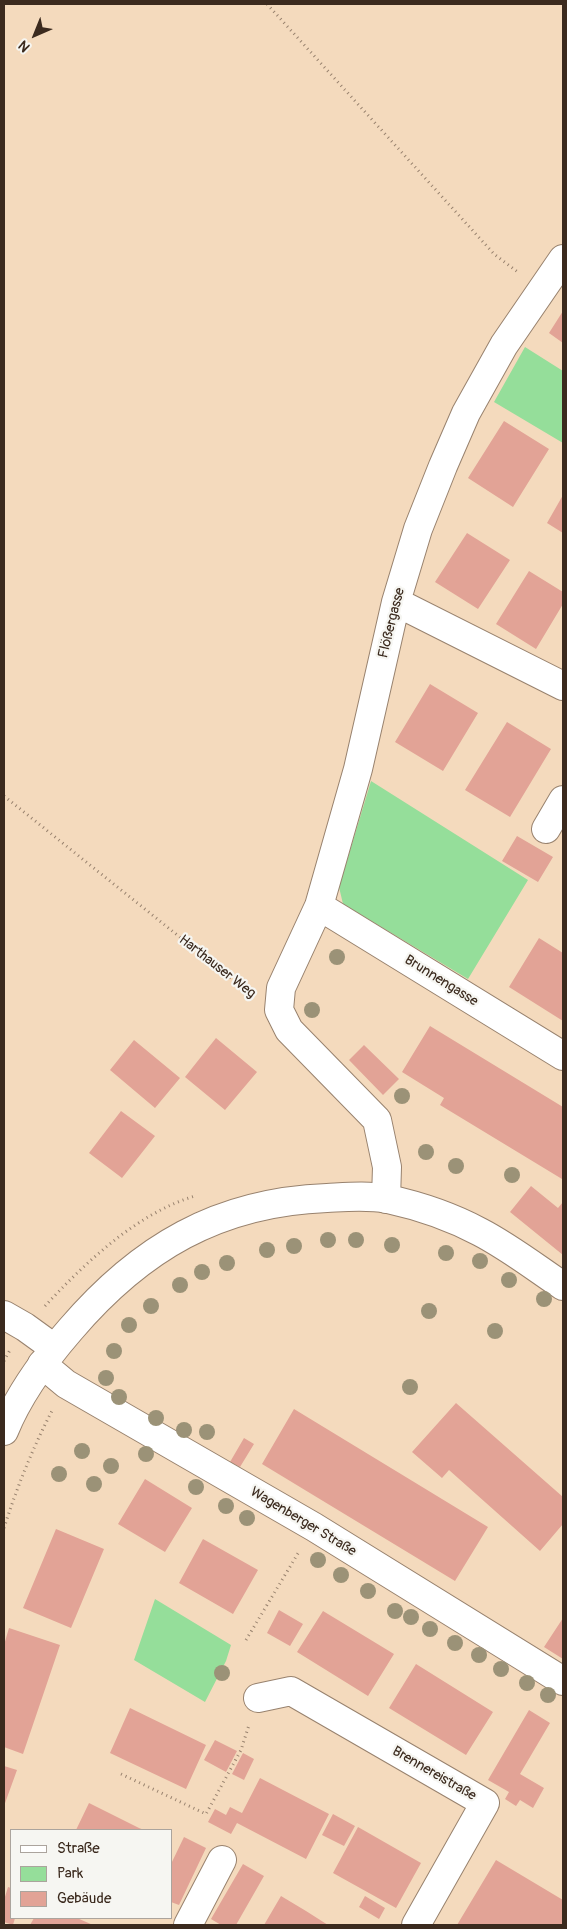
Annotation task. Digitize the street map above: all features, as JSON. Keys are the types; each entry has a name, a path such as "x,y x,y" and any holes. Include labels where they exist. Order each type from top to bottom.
{"street":[{"name":"Flößergasse","path":"279,1010 281,988 319,906 358,769 396,602 418,530 442,466 466,413 504,345 563,259"},
{"path":"396,602 561,681"},
{"path":"546,829 563,800"},
{"name":"Brunnengasse","path":"319,906 563,1056"},
{"path":"279,1010 289,1030 377,1120 387,1167 386,1198"},
{"path":"4,1431 12,1412 48,1356 110,1286 138,1263 174,1239 205,1224 258,1206 303,1199 361,1196 386,1198 427,1210 481,1232 563,1286"},
{"name":"Wagenberger Straße","path":"4,1315 26,1327 66,1384 314,1527 563,1681"},
{"name":"Brennereistraße","path":"258,1698 291,1691 485,1803 416,1925"},
{"path":"188,1925 222,1860"}],"path":[{"path":"267,4 494,254 541,289"},
{"name":"Harthauser Weg","path":"4,796 245,991 279,1010"},
{"path":"4,1528 18,1486 43,1428 66,1384"},
{"path":"246,1640 314,1527"},
{"path":"121,1774 206,1814 241,1750 258,1698"}],"green space":[{"path":"525,347 563,371 563,443 494,402"},
{"path":"371,781 528,880 468,979 343,904 339,887"},
{"path":"155,1599 231,1645 226,1661 205,1702 134,1660"}],"building":[{"path":"563,311 563,343 549,333"},
{"path":"504,421 549,449 513,507 468,478"},
{"path":"563,495 563,533 547,523"},
{"path":"467,533 510,560 478,609 435,582"},
{"path":"529,571 563,592 563,604 536,649 496,624"},
{"path":"430,684 478,713 443,771 395,742"},
{"path":"507,722 551,749 510,817 465,790"},
{"path":"517,836 553,857 538,882 502,861"},
{"path":"539,938 563,953 563,1021 509,987"},
{"path":"430,1026 563,1107 562,1179 440,1105 444,1098 402,1072"},
{"path":"216,1038 257,1072 225,1110 185,1077"},
{"path":"134,1040 180,1078 155,1108 110,1070"},
{"path":"364,1045 399,1079 383,1095 349,1060"},
{"path":"121,1111 155,1136 122,1178 89,1153"},
{"path":"531,1186 558,1208 563,1202 563,1255 510,1212"},
{"path":"456,1403 563,1497 563,1524 540,1551 449,1470 442,1478 412,1452"},
{"path":"294,1409 488,1527 455,1581 262,1464"},
{"path":"244,1438 254,1444 240,1467 230,1462"},
{"path":"145,1479 192,1508 165,1552 118,1524"},
{"path":"56,1529 104,1549 71,1628 23,1608"},
{"path":"203,1539 258,1570 233,1614 179,1583"},
{"path":"279,1610 303,1624 290,1646 267,1633"},
{"path":"323,1611 394,1654 368,1696 297,1652"},
{"path":"563,1618 563,1659 544,1647"},
{"path":"9,1628 60,1645 23,1754 4,1747 4,1645"},
{"path":"416,1664 493,1712 466,1755 389,1708"},
{"path":"130,1708 206,1745 186,1789 110,1753"},
{"path":"529,1710 550,1723 520,1774 544,1788 533,1808 520,1800 516,1806 505,1799 509,1792 488,1780"},
{"path":"215,1740 237,1751 226,1772 204,1760"},
{"path":"243,1753 254,1759 244,1780 232,1774"},
{"path":"4,1766 17,1770 4,1806"},
{"path":"260,1778 329,1814 306,1859 237,1823 231,1834 208,1822 215,1809 226,1815 230,1807 242,1813"},
{"path":"89,1803 142,1829 76,1829"},
{"path":"333,1814 355,1826 344,1846 322,1835"},
{"path":"358,1827 421,1863 396,1908 333,1873"},
{"path":"184,1837 206,1848 179,1905 172,1902 172,1862"},
{"path":"496,1860 563,1900 563,1925 457,1925"},
{"path":"243,1864 264,1876 236,1925 221,1925 211,1919"},
{"path":"8,1887 10,1888 10,1919 15,1919 13,1925 4,1922 4,1900"},
{"path":"281,1896 306,1911 328,1925 264,1925"},
{"path":"365,1896 385,1908 379,1919 359,1907"},
{"path":"33,1919 79,1919 93,1925 30,1925"}]}
